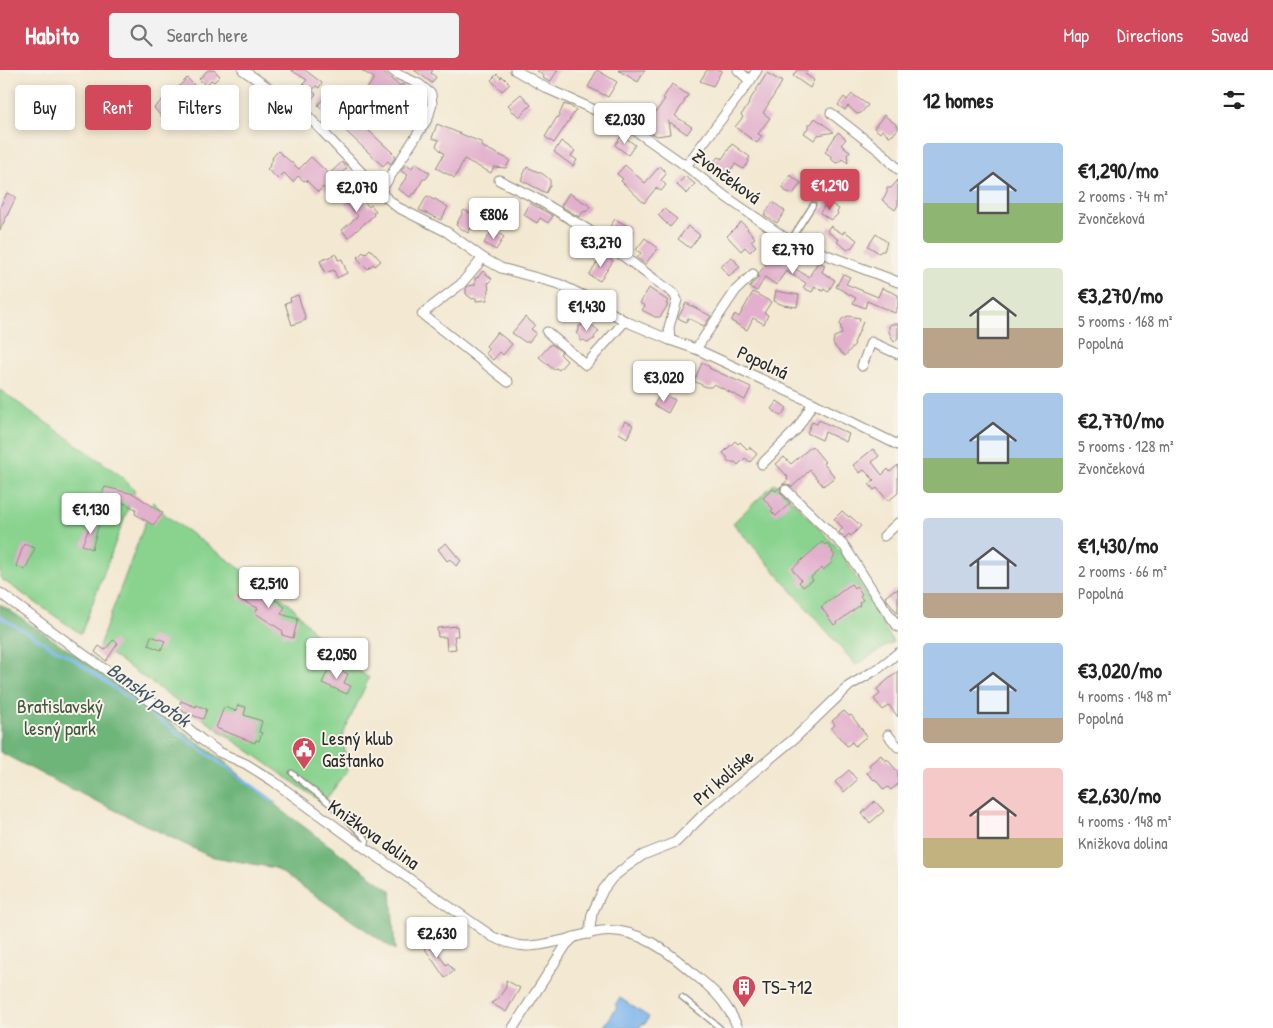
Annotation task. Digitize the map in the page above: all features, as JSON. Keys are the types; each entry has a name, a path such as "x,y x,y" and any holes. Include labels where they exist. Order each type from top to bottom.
{"street":[{"name":"Popolná","path":"243,70 306,114 380,192 397,207 447,232 483,258 501,268 559,284 582,295 625,321 696,349 814,403 898,445"},
{"path":"380,192 428,118 432,104 431,94 419,84 392,70"},
{"name":"Zvončeková","path":"515,70 548,89 626,124 790,241 898,282"},
{"path":"738,70 750,81"},
{"path":"686,166 757,70"},
{"path":"831,113 881,152 898,168"},
{"path":"498,180 537,198 587,229 674,294 677,300 669,327 670,340"},
{"path":"483,258 461,284 422,314 508,382"},
{"path":"696,349 736,290 753,274"},
{"path":"547,332 586,365 625,321"},
{"path":"862,366 871,342 898,354"},
{"path":"762,464 797,429 814,403"},
{"path":"786,490 845,547 898,627"},
{"path":"884,536 898,523"},
{"name":"Knižkova dolina","path":"0,593 214,748 273,781 493,937 524,946 589,934 616,931 631,934 653,943 674,956 711,988 729,1010 738,1028"},
{"name":"Pri kolíske","path":"589,934 592,914 603,890 612,878 643,856 676,842 706,812 796,737 849,686 879,668 898,653"},
{"path":"888,734 898,747"},
{"path":"513,1028 566,945 575,936"}],"lane":[{"path":"790,241 813,205"},
{"path":"292,773 332,806 367,840 365,848"},
{"path":"682,997 720,1028"}],"green space":[{"path":"0,390 120,475 135,490 81,634 0,578"},
{"path":"775,483 840,550 893,642 856,665 733,523"},
{"path":"153,502 168,517 291,605 328,649 369,678 343,734 347,772 323,803 99,646"},
{"name":"Bratislavský lesný park","path":"0,604 79,657 221,759 284,812 391,891 395,950 275,868 209,856 0,752"}],"water":[{"path":"620,998 649,1017 645,1024 643,1023 639,1028 603,1028 617,1007 615,1005"}],"building":[{"path":"208,70 214,70 220,76 214,82 211,80 207,85 199,79"},
{"path":"291,70 305,70 322,83 319,88 316,86 312,91 316,94 311,100 311,85 303,84 307,80"},
{"path":"361,70 380,70 399,85 369,85 374,78"},
{"path":"414,70 433,70 431,73 436,77 432,83"},
{"path":"536,70 558,70 550,82 543,78 544,76"},
{"path":"597,70 617,82 608,97 588,87"},
{"path":"618,70 645,70 638,82"},
{"path":"707,70 722,70 713,86 700,81"},
{"path":"797,70 808,70 805,74 814,80 810,88 793,76"},
{"path":"767,73 782,82 763,113 770,118 758,134 762,136 757,143 735,127 743,117 741,115"},
{"path":"497,74 510,84 502,91 491,80"},
{"path":"187,78 194,85 180,85"},
{"path":"672,84 688,95 675,116 692,127 687,134 668,121 670,134 657,136 643,128 646,124 638,119 645,110 653,116 665,99 663,98"},
{"path":"521,94 531,105 519,117 511,111 508,105"},
{"path":"852,94 868,105 861,113 857,114 848,106 845,110 838,105 844,97 847,100"},
{"path":"161,101 161,116 154,108"},
{"path":"564,104 576,110 554,143 545,137 558,118"},
{"path":"884,115 898,126 893,135 889,136 882,130 880,133 874,128"},
{"path":"815,118 834,132 818,135 814,140 804,133 808,128 808,124 811,124"},
{"path":"437,124 483,143 481,146 510,160 506,168 494,167 491,173 464,159 455,178 436,168 444,154 436,146 439,140 432,138"},
{"path":"345,130 368,130 396,156 391,164 388,161 383,166"},
{"path":"838,132 846,139 841,145 850,151 847,155 848,163 842,159 836,163 825,152"},
{"path":"622,135 635,145 628,155 615,145"},
{"path":"561,141 575,151 571,156 577,160 573,166 554,152"},
{"path":"732,144 750,157 749,162 743,169 735,164 727,175 719,168 713,174 707,169 718,157 722,159"},
{"path":"278,151 299,169 311,157 329,174 342,162 347,168 335,179 339,182 333,187 336,190 331,195 323,187 318,192 306,180 304,181 298,176 293,182 284,173 278,179 267,169"},
{"path":"415,163 430,173 426,179 423,179 415,194 413,193 410,197 398,189 408,175 401,171 406,164 412,168"},
{"path":"625,165 645,183 660,166 667,173 661,180 666,185 661,191 656,188 644,203 621,181 623,179 617,174"},
{"path":"527,167 543,174 550,180 546,193 521,180"},
{"path":"790,175 801,183 793,194 785,191 782,187"},
{"path":"685,176 695,184 687,194 677,185"},
{"path":"898,180 898,205 895,210 882,200 887,193 887,188 891,188"},
{"path":"353,189 369,207 371,205 376,211 348,238 342,230 358,216 345,203 347,202 343,198"},
{"path":"7,193 16,197 0,230 0,207"},
{"path":"569,193 590,206 579,217 561,206"},
{"path":"427,196 448,207 441,220 419,210"},
{"path":"827,201 839,209 838,214 831,220 820,213"},
{"path":"773,202 785,211 777,223 764,215"},
{"path":"530,203 553,216 548,223 540,218 537,223 524,215"},
{"path":"664,209 677,219 670,227 658,215"},
{"path":"464,210 475,216 468,233 456,225"},
{"path":"615,219 629,227 626,231 630,233 625,241 621,239 619,243 605,234"},
{"path":"741,222 755,238 751,241 756,246 750,252 745,247 741,251 727,236"},
{"path":"688,226 700,235 690,248 678,239"},
{"path":"830,226 843,234 844,231 857,240 852,247 848,250 837,242 839,240 827,231"},
{"path":"493,229 504,237 496,250 484,243"},
{"path":"876,234 887,242 884,251 879,253 868,246"},
{"path":"645,238 658,248 645,264 637,258 641,253 636,250"},
{"path":"370,249 381,261 375,266 373,264 368,269 357,258 363,252 365,254"},
{"path":"775,253 784,259 782,261 809,277 818,262 825,265 822,272 835,280 828,292 815,287 812,292 803,288 806,283 786,271 776,285 765,277 757,291 749,287 758,278 759,273"},
{"path":"336,254 338,260 342,259 347,273 337,278 334,270 325,273 320,261"},
{"path":"605,254 613,261 600,281 589,275"},
{"path":"732,257 740,267 729,276 720,266"},
{"path":"483,271 492,279 488,283 489,292 487,300 476,301 476,298 472,299 466,294 466,288 475,285 475,278"},
{"path":"843,274 850,277 846,284 878,297 882,288 898,295 898,306 895,313 867,301 865,308 853,303 856,298 836,287"},
{"path":"649,288 668,301 666,304 668,305 660,317 655,317 642,310 645,306 640,303"},
{"path":"776,291 799,295 797,307 783,305 774,301"},
{"path":"753,292 771,302 764,313 768,315 764,324 753,318 747,330 731,321 735,314 739,317"},
{"path":"298,295 306,320 292,325 285,303 291,301 290,298"},
{"path":"686,303 711,316 704,326 688,318 686,322 678,318"},
{"path":"848,316 860,318 859,321 863,322 855,344 845,356 833,343 834,337 842,334 840,324 842,319"},
{"path":"525,317 535,325 531,329 536,333 529,342 525,342 512,333"},
{"path":"587,321 599,331 594,337 595,339 588,343 584,340 580,341 580,336 576,333 579,330 579,326"},
{"path":"891,324 898,324 898,338 894,342 889,332"},
{"path":"497,332 512,344 503,355 500,352 493,360 485,353 489,349 486,346"},
{"path":"551,344 562,352 560,354 567,361 559,370 556,368 554,370 539,357"},
{"path":"702,363 751,387 745,400 714,384 711,387 706,387 694,381"},
{"path":"641,365 658,373 653,384 636,376"},
{"path":"660,393 675,400 668,413 654,405"},
{"path":"777,401 787,408 781,416 771,409"},
{"path":"819,420 849,434 846,442 825,432 822,440 807,433 812,422 817,424"},
{"path":"625,421 633,425 627,438 619,433"},
{"path":"735,441 738,444 740,442 747,449 749,447 757,454 750,462 745,458 738,465 727,460 723,453"},
{"path":"812,446 835,477 823,486 810,470 792,487 787,484 782,485 788,480 788,477 776,464 784,457 791,464"},
{"path":"873,449 879,456 872,462 882,475 888,469 890,472 898,465 898,493 888,501 877,488 874,490 869,484 874,480 864,470 860,473 853,465"},
{"path":"781,486 780,492 790,503 776,516 771,511 773,509 763,498 773,489 776,491"},
{"path":"105,487 134,494 163,513 153,525 135,514 136,509 113,498 111,501 101,496"},
{"path":"842,511 861,526 851,536 849,534 845,538 839,532 843,528 834,519"},
{"path":"92,521 99,524 92,549 82,545"},
{"path":"822,542 825,545 827,543 833,551 835,556 831,560 833,562 811,577 813,580 803,587 799,582 801,580 792,569"},
{"path":"446,543 461,561 456,566 450,559 447,561 438,549"},
{"path":"24,544 35,548 25,570 16,566"},
{"path":"248,584 269,590 276,595 274,599 285,607 281,614 298,619 293,638 282,635 283,631 255,613 258,608 238,599 244,586 246,588"},
{"path":"851,584 854,588 856,586 862,594 860,596 863,600 859,603 860,605 834,625 821,607"},
{"path":"898,589 898,614 885,597"},
{"path":"457,626 458,636 454,636 456,649 447,650 446,637 438,637 437,628"},
{"path":"151,636 165,641 161,650 148,645"},
{"path":"113,640 118,643 106,661 95,652 99,646 105,650"},
{"path":"330,666 348,674 344,683 351,686 347,694 322,683"},
{"path":"898,671 898,717 889,705 883,710 874,699 880,694 877,689"},
{"path":"181,701 207,709 203,719 183,712 183,710 178,708"},
{"path":"238,705 246,707 244,715 262,721 259,732 262,733 259,741 256,740 255,743 216,728 224,707 236,711"},
{"path":"844,711 849,716 851,715 867,736 855,746 852,742 847,746 831,728 835,725 832,721"},
{"path":"881,755 898,772 898,784 891,790 888,787 884,790 867,773 872,769 869,765"},
{"path":"849,770 857,780 844,792 835,782"},
{"path":"875,801 884,811 870,823 862,813"},
{"path":"427,938 446,965 448,963 454,971 445,978 421,943"},
{"path":"506,980 520,988 506,1012 491,1003 498,999 506,987"}],"waterway":[{"name":"Banský potok","path":"0,617 76,661 275,802"}],"place":[{"name":"Lesný klub Gaštanko","path":"304,770"},
{"name":"TS-712","path":"744,1008"}]}
